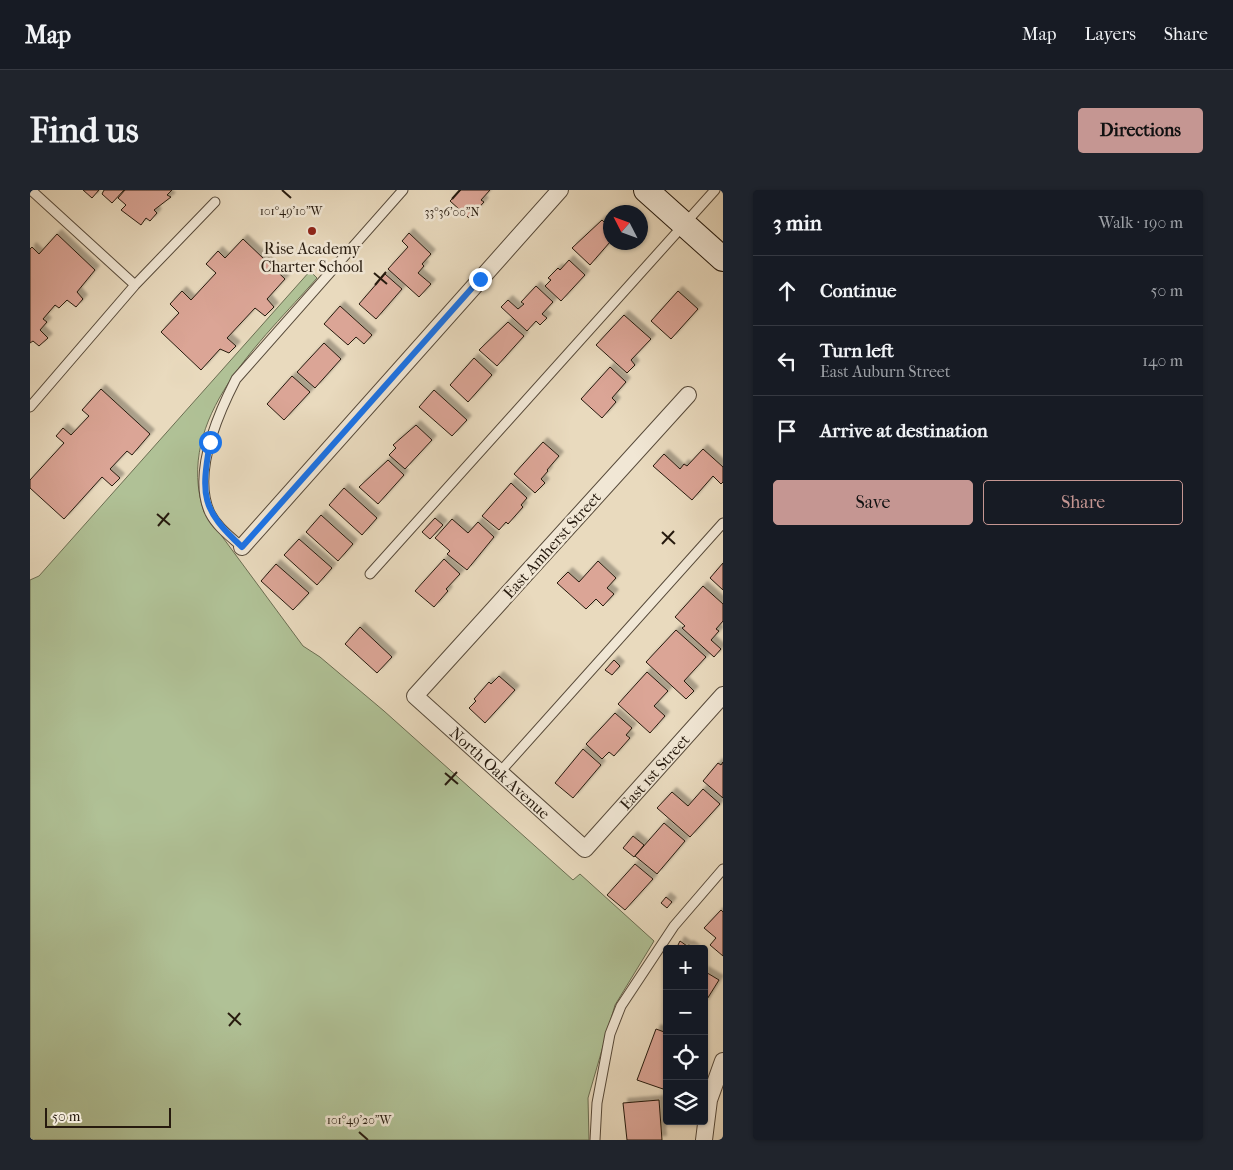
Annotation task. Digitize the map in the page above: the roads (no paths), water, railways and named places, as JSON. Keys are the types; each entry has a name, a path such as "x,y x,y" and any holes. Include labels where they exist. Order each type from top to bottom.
{"main road":[{"path":"646,190 723,259"}],"street":[{"path":"242,547 560,190"},
{"name":"East Amherst Street","path":"415,696 688,395"},
{"name":"East 1st Street","path":"585,849 723,695"},
{"name":"North Oak Avenue","path":"415,696 585,849"},
{"path":"704,1140 709,1100 723,1061"}],"lane":[{"path":"31,190 135,285"},
{"path":"242,547 220,527 210,513 206,496 204,476 210,442 226,399 236,380 403,190"},
{"path":"370,574 715,190"},
{"path":"30,407 135,285 215,202"},
{"path":"500,772 723,523"},
{"path":"595,1140 597,1103 610,1034 621,1006 674,926 723,869"}],"place":[{"name":"Rise Academy Charter School","path":"312,231"}]}
